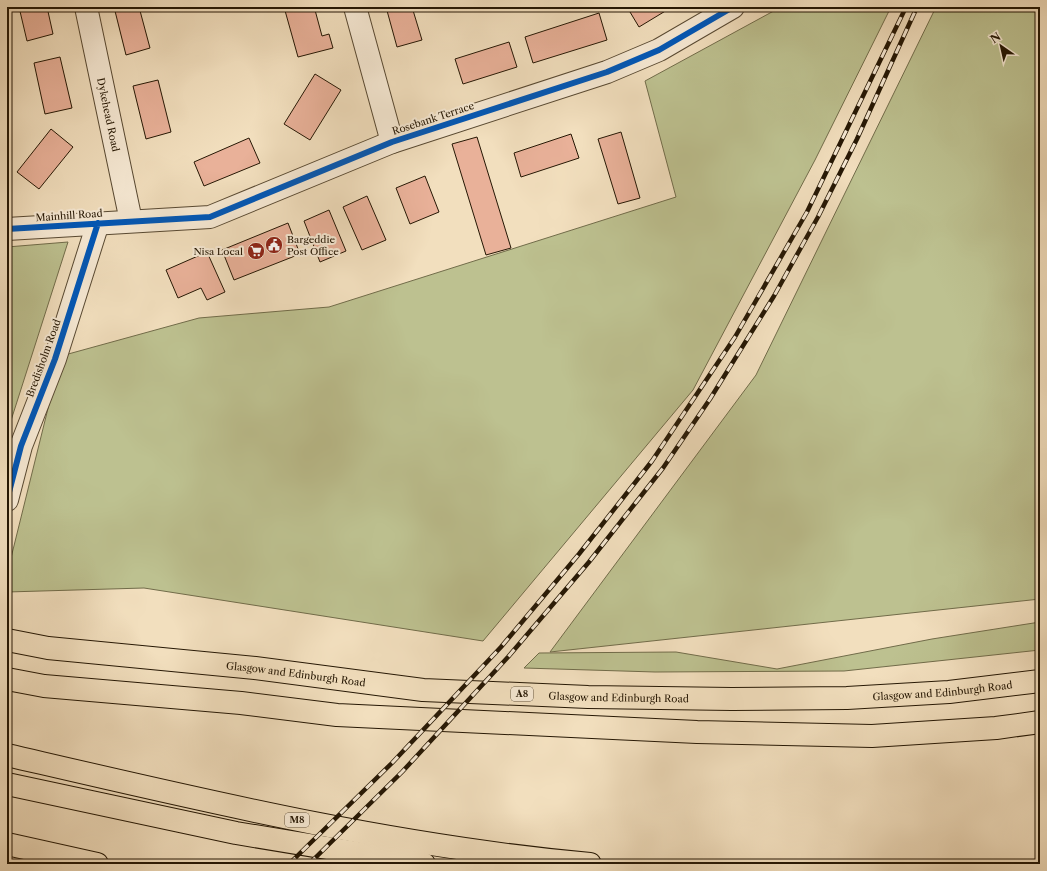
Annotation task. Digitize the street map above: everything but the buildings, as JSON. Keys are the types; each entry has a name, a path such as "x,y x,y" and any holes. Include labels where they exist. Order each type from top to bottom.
{"highway":[{"name":"Glasgow and Edinburgh Road","path":"7,640 48,648 255,668 423,690 580,697 732,699 847,698 949,692 1040,681"},
{"path":"7,679 44,686 241,703 337,715 690,731 872,736 996,728 1040,722"},
{"name":"M8","path":"7,754 273,816 415,842 532,859 590,864"},
{"name":"M8","path":"7,784 236,833 424,864"},
{"path":"7,844 97,864"}],"street":[{"name":"Dykehead Road","path":"86,7 132,221"},
{"path":"355,7 392,142"},
{"name":"Rosebank Terrace","path":"132,221 210,217 392,142 607,72 659,50 733,7"},
{"name":"Mainhill Road","path":"7,229 132,221"},
{"name":"Bredisholm Road","path":"7,500 21,446 55,359 98,222"}],"green space":[{"path":"781,7 891,7 815,160 693,390 483,641 144,588 7,592 7,574 61,356 199,318 329,307 676,197 645,81"},
{"path":"936,7 1040,7 1040,599 550,652 756,375"},
{"path":"68,242 7,433 7,247"},
{"path":"1040,622 1040,650 844,671 655,672 524,668 539,653 676,652 777,669 932,639"}],"railway":[{"path":"289,864 392,763 501,647 579,554 652,461 735,337 807,212 906,7"},
{"path":"309,864 402,772 508,657 589,562 663,468 710,399 774,296 818,217 857,139 917,7"}],"cycle path":[{"path":"7,229 210,217 392,142 607,72 659,50 733,7"},
{"path":"7,500 21,446 55,359 98,223"}],"place":[{"name":"Bargeddie Post Office","path":"274,245"},
{"name":"Nisa Local","path":"256,251"}]}
